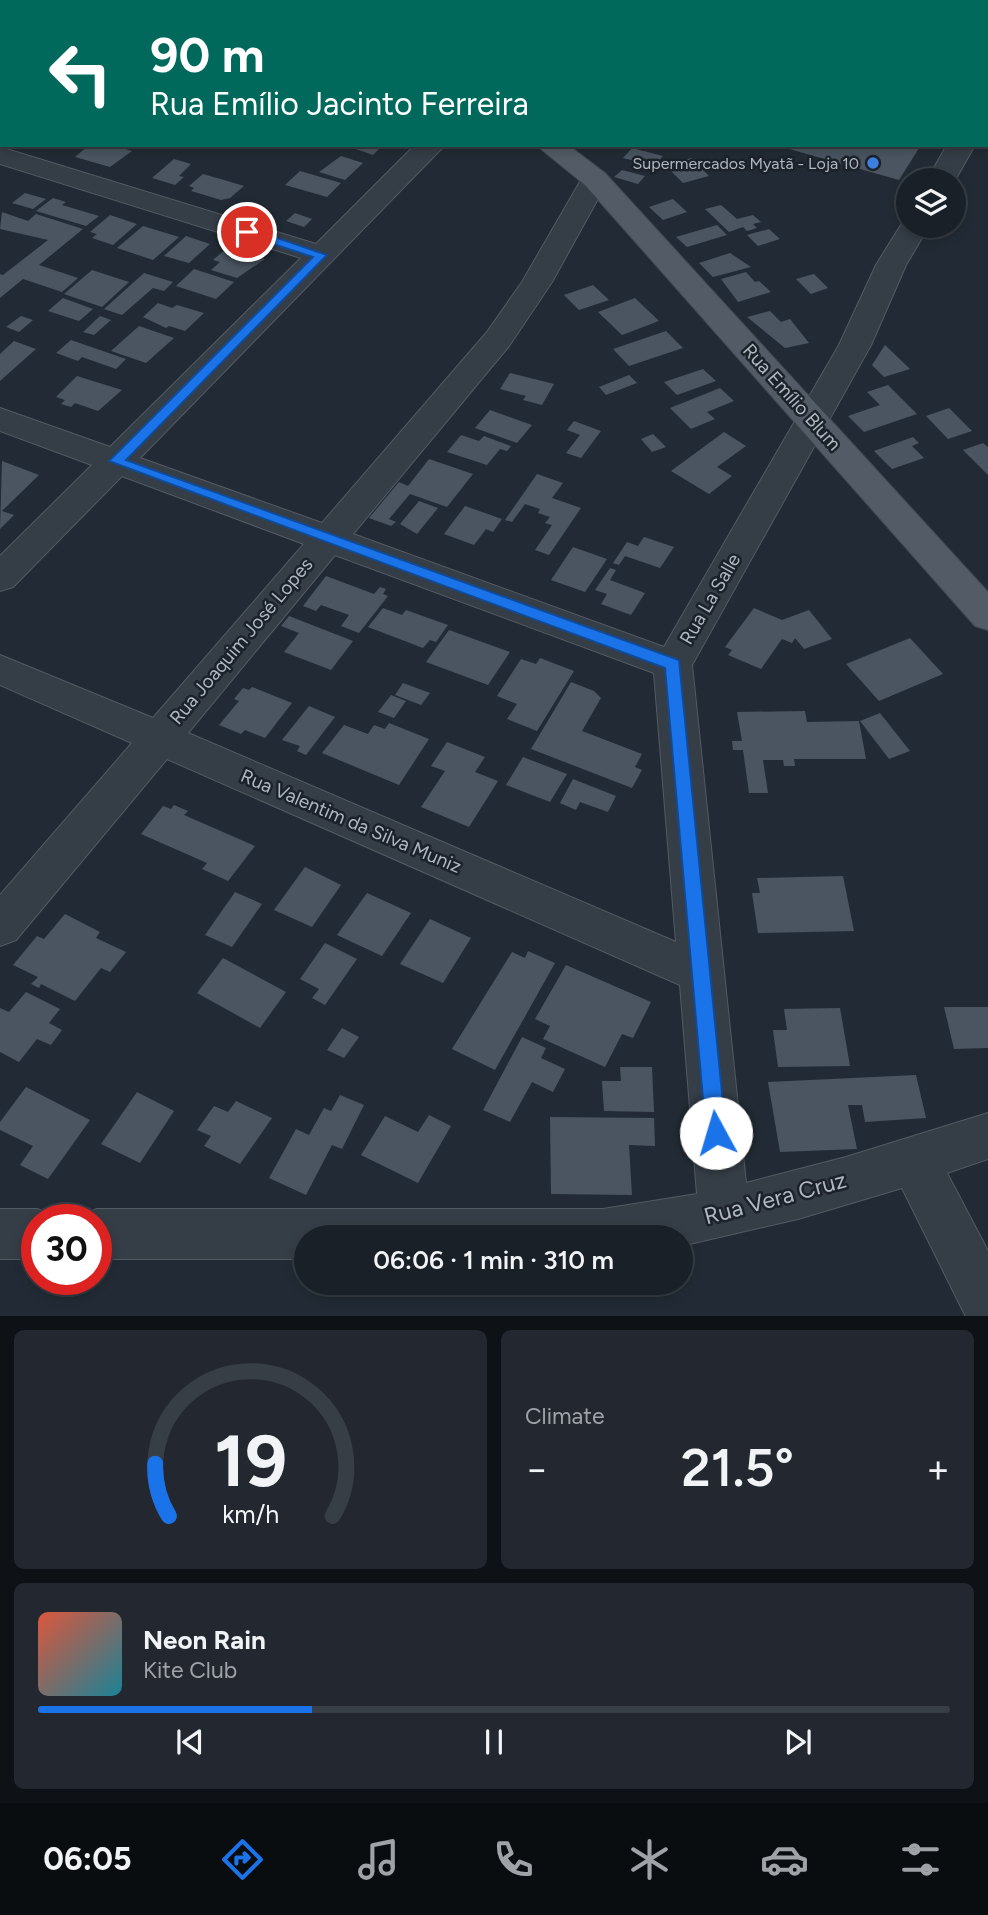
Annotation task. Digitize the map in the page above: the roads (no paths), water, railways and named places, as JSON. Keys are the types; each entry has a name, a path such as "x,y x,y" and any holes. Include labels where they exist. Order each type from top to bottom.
{"main road":[{"name":"Rua Emílio Blum","path":"555,147 590,162 813,420 988,615"}],"street":[{"path":"0,578 429,147"},
{"path":"948,168 960,147"},
{"path":"17,160 321,255"},
{"name":"Rua Joaquim José Lopes","path":"0,927 498,339 537,282 590,162"},
{"name":"Rua La Salle","path":"724,1213 673,664 855,345 891,265 907,238"},
{"path":"0,419 673,664"},
{"name":"Rua Valentim da Silva Muniz","path":"0,669 701,973"},
{"name":"Rua Vera Cruz","path":"112,1234 603,1234 664,1227 724,1213 914,1161 988,1136"},
{"path":"914,1161 988,1305"},
{"path":"0,1234 21,1234"}],"place":[{"name":"Supermercados Myatã - Loja 10","path":"873,163"}]}
